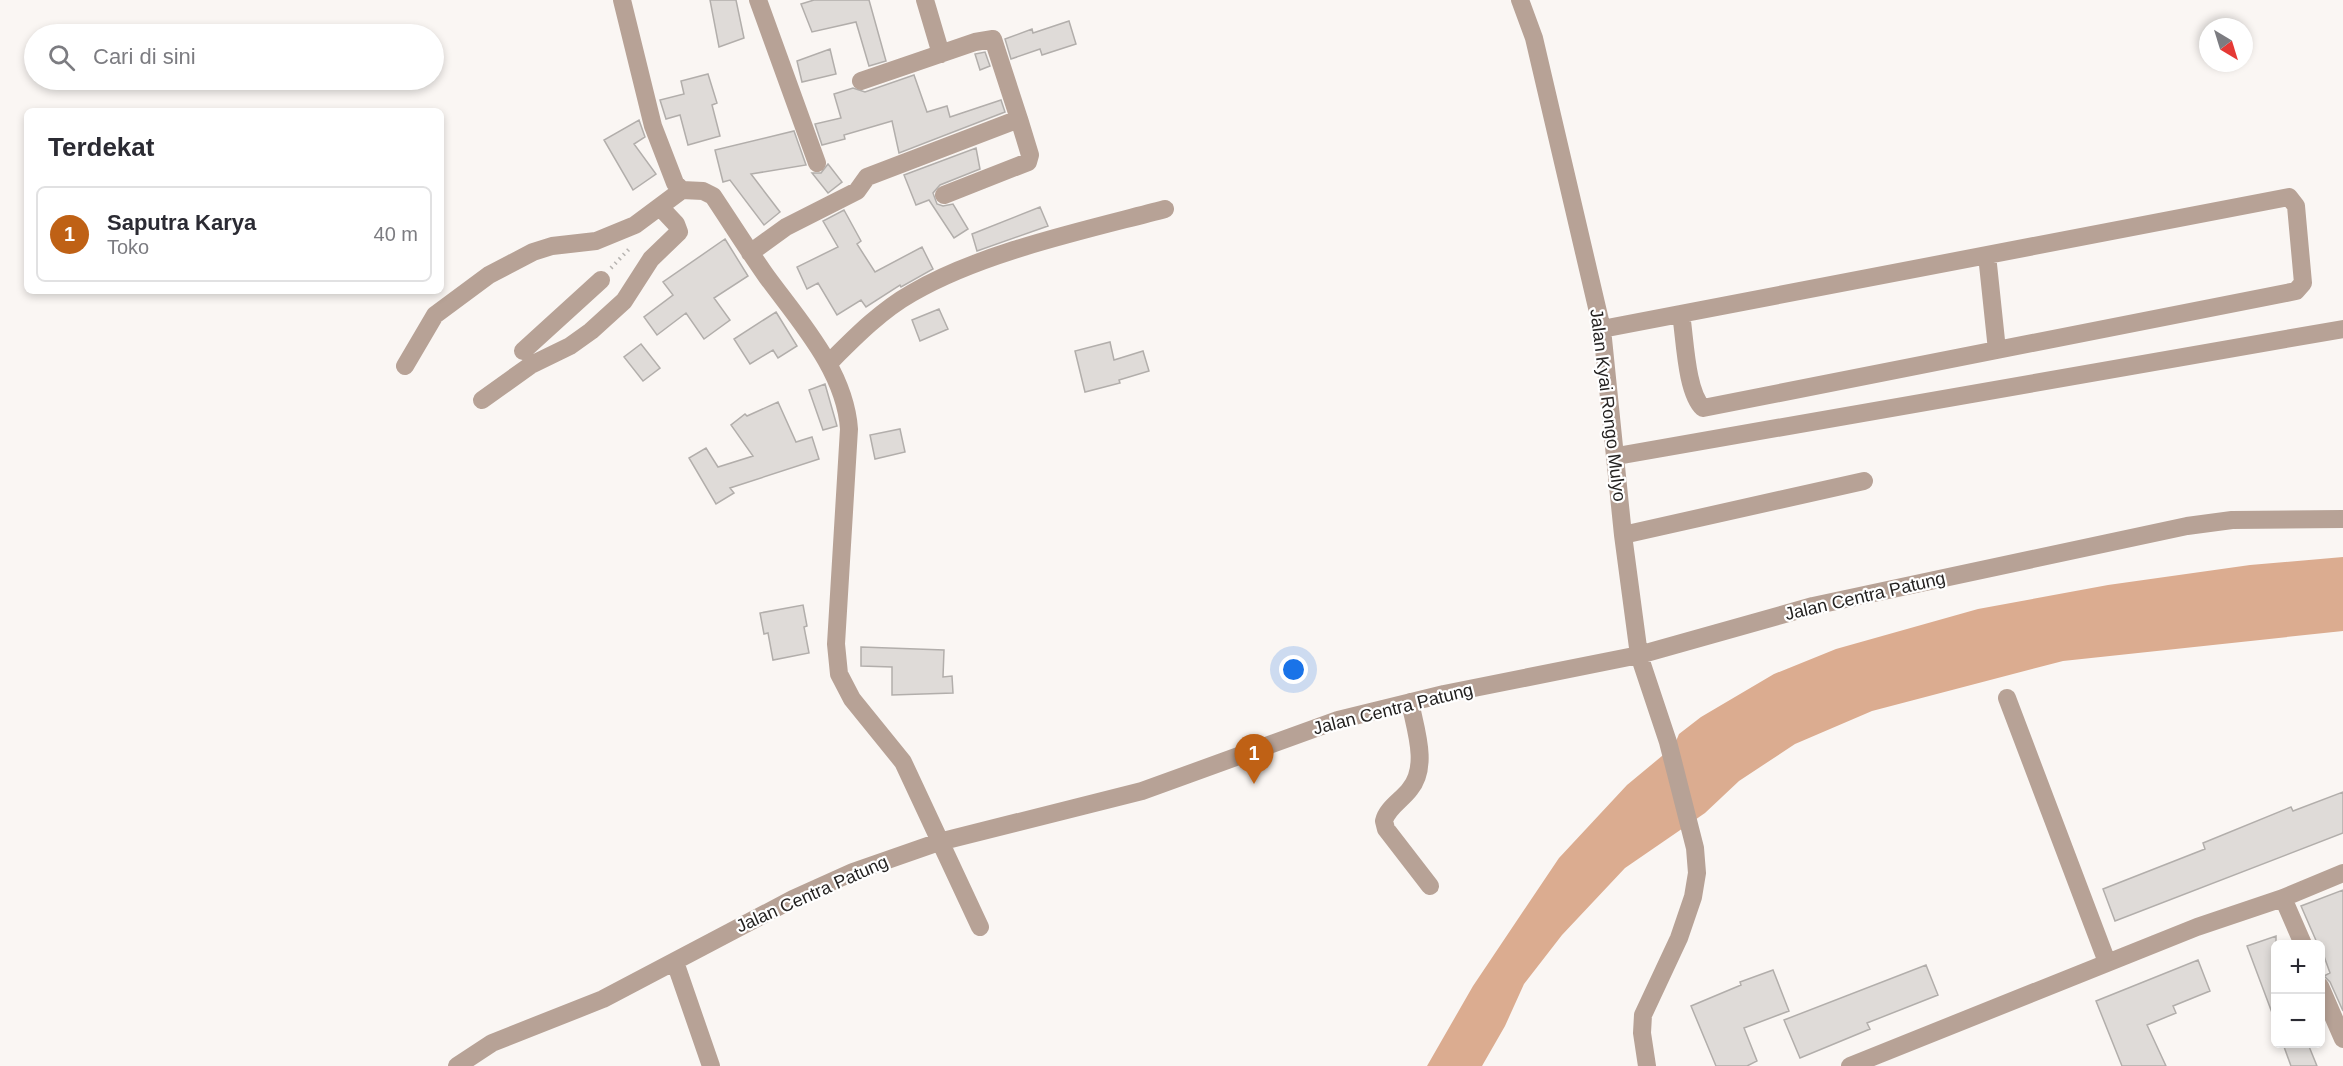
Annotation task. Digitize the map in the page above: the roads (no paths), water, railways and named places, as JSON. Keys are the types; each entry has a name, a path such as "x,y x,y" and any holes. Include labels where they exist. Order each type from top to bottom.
{"street":[{"path":"622,0 653,126 668,170 682,190"},
{"path":"758,0 817,163"},
{"path":"925,0 941,54"},
{"name":"Jalan Kyai Rongo Mulyo","path":"1520,0 1534,38 1602,328 1617,456 1623,535 1639,655 1668,742 1690,826 1697,873 1693,897 1679,938 1643,1015 1642,1033 1647,1066"},
{"path":"861,81 993,39 1030,155 1028,162 944,195"},
{"path":"750,253 786,227 857,191 867,177 1019,119"},
{"path":"405,366 435,315 465,290 512,261 552,246 596,241 635,225 682,190 703,191 713,196 750,253 804,326 828,364 847,408 849,429 836,644 839,674 852,699 903,762 980,927"},
{"path":"1602,328 2289,197 2296,206 2303,283 2296,291 1703,408 1695,399 1692,387 1681,314"},
{"path":"482,400 531,365 570,346 624,301 651,259 678,232 676,224 660,207"},
{"path":"828,364 880,315 911,293 944,277 1044,242 1165,208"},
{"path":"1987,255 1997,350"},
{"path":"523,351 601,280"},
{"path":"1617,456 2343,328"},
{"path":"1623,535 1863,481"},
{"name":"Jalan Centra Patung","path":"457,1066 492,1042 603,999 675,962 724,933 833,881 939,842 1142,791 1338,720 1410,702 1639,655 1813,606 2187,526 2232,520 2343,519"},
{"path":"2007,699 2107,962"},
{"path":"1410,702 1420,763 1416,780 1388,811 1384,821 1386,829 1430,886"},
{"path":"1850,1066 2107,962 2197,927 2283,898 2343,873"},
{"path":"2283,898 2301,940"},
{"path":"675,962 711,1066"},
{"path":"2323,994 2343,1039"}],"place":[{"name":"Saputra Karya","path":"1254,784"}]}
